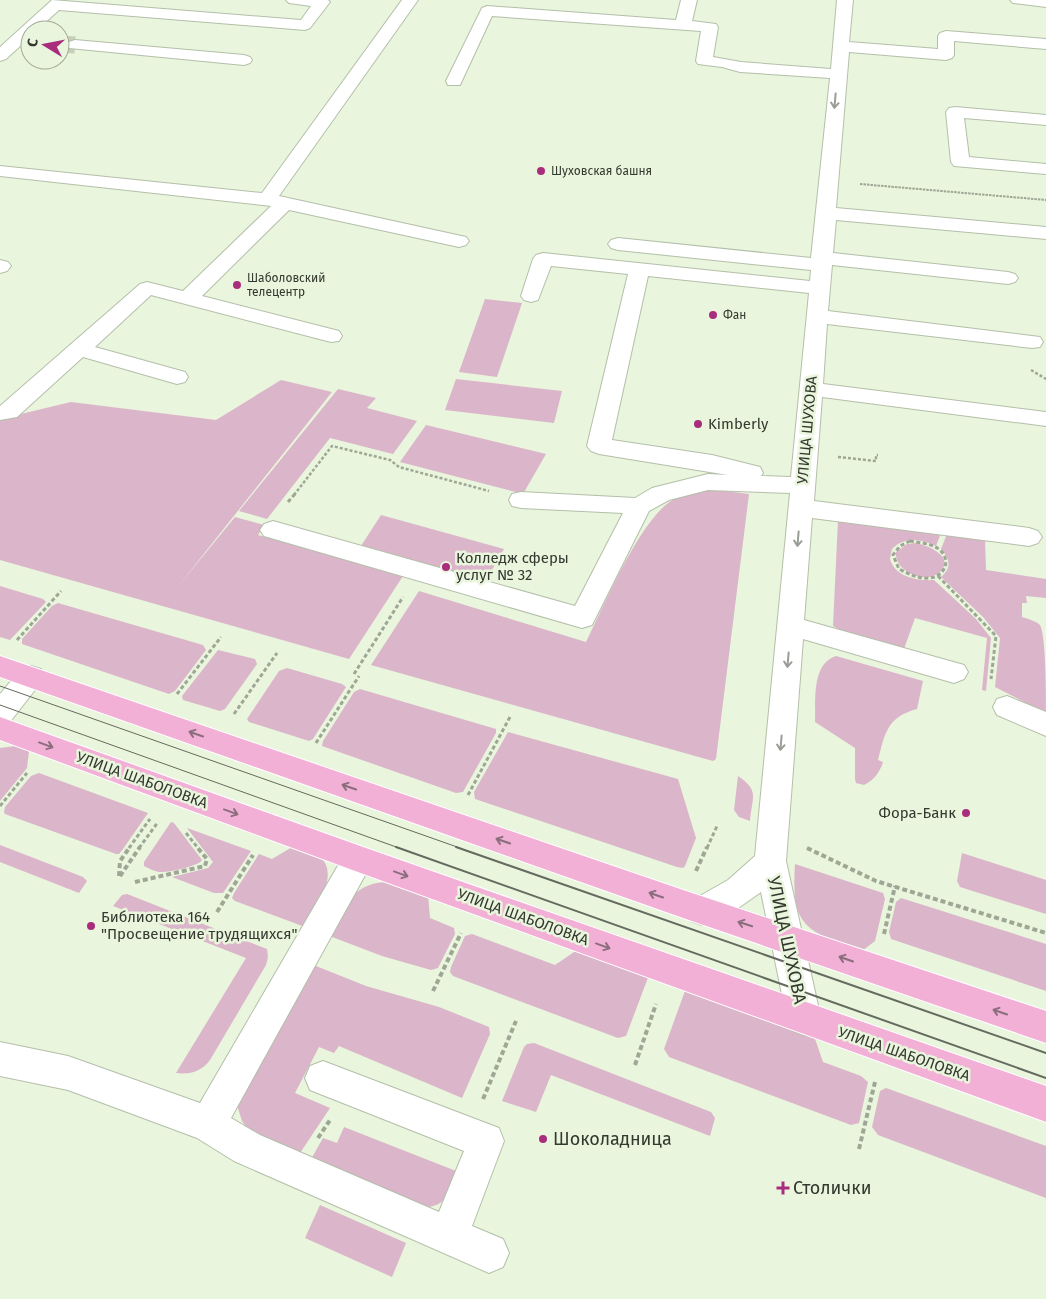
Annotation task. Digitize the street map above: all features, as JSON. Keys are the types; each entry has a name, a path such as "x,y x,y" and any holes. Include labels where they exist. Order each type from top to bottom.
{"main road":[{"path":"7,655 31,677 702,911 1046,1027"},
{"name":"УЛИЦА ШАБОЛОВКА","path":"0,728 358,859 1046,1104"}],"street":[{"path":"131,12 141,0"},
{"path":"43,20 58,3 131,12 305,25 322,2 294,0"},
{"path":"187,299 276,201 410,0"},
{"path":"683,25 689,0"},
{"name":"УЛИЦА ШУХОВА","path":"804,1019 770,860 837,74 845,0"},
{"path":"1018,0 1046,2"},
{"path":"454,81 487,11 710,27 704,61 723,62 740,67 837,74"},
{"path":"840,46 946,55 946,36 1046,44"},
{"path":"0,56 20,44"},
{"path":"75,45 244,60"},
{"path":"1046,120 956,112 960,162 1046,169"},
{"path":"0,171 276,201 460,241"},
{"path":"826,213 1046,233"},
{"path":"618,244 748,252 821,262 950,275 1008,278"},
{"path":"531,296 543,259 819,288"},
{"path":"640,269 599,446 712,463 802,497"},
{"path":"0,413 9,412 147,288 330,336"},
{"path":"816,316 1032,342"},
{"path":"79,349 177,376"},
{"path":"810,389 1046,419"},
{"path":"521,500 639,506 661,494 708,482 1029,538"},
{"path":"273,530 582,618 639,506"},
{"path":"791,626 954,672"},
{"path":"0,714 31,677"},
{"path":"1007,708 1046,725"},
{"path":"208,1124 358,859"},
{"name":"УЛИЦА ШУХОВА","path":"702,911 723,902 743,889 770,860"},
{"path":"0,1058 68,1073 208,1124 247,1148 489,1253"},
{"path":"337,1083 486,1141 449,1235"}],"path":[{"path":"856,184 1046,200"},
{"path":"273,530 272,522 332,446 390,460 399,467 521,500"},
{"path":"837,457 876,461 876,455 878,455"},
{"path":"910,541 931,544 939,549 946,556 948,564 945,572 938,576 918,578 899,569 894,562 893,555 896,548 910,541"},
{"path":"354,674 420,572"},
{"path":"938,576 996,636 991,681"},
{"path":"7,655 61,591"},
{"path":"174,699 221,637"},
{"path":"233,716 277,653"},
{"path":"322,749 313,746 359,676"},
{"path":"466,799 510,717"},
{"path":"156,812 120,862 119,876 160,818"},
{"path":"135,882 198,868 208,863 207,859 180,825"},
{"path":"693,880 698,863 717,826"},
{"path":"802,846 876,881 1046,933"},
{"path":"217,912 256,850"},
{"path":"433,991 463,929"},
{"path":"635,1065 658,999"},
{"path":"481,1105 516,1021"},
{"path":"858,1149 876,1080 867,1076"},
{"path":"297,1170 337,1083"}],"shaded area":[{"path":"485,299 522,303 497,377 459,372"},
{"path":"456,379 562,391 554,423 445,410"},
{"path":"281,380 332,392 180,584 235,517 264,525 258,535 403,576 349,659 0,560 0,419 71,402 216,420"},
{"path":"338,389 376,398 367,408 417,421 393,454 330,438 267,519 239,511"},
{"path":"426,425 546,454 523,494 400,462"},
{"path":"708,489 749,494 716,759 713,761 371,665 419,591 586,642 624,564 648,524 661,509 674,499"},
{"path":"381,515 504,549 485,582 361,546"},
{"path":"838,520 941,533 936,546 919,540 902,542 892,549 890,559 897,570 908,577 934,580 976,619 991,638 986,691 982,690 987,638 915,618 904,649 844,632 833,626"},
{"path":"947,534 985,539 986,570 1046,579 1046,598 1026,596 1027,603 1022,603 1022,617 1040,625 1042,631 1046,713 995,687 1000,638 983,617 941,577 945,574 949,563 941,549"},
{"path":"916,543 933,549 942,557 945,561 944,567 940,572 934,576 919,577 905,571 900,565 896,552 907,544"},
{"path":"0,586 43,599 46,602 10,640 0,637"},
{"path":"58,603 203,645 206,650 175,691 169,694 22,644 22,639 52,606"},
{"path":"218,650 255,659 257,664 225,709 220,711 183,700 182,696"},
{"path":"836,656 923,681 917,709 899,717 889,727 878,760 883,762 882,766 874,778 864,785 856,783 855,779 855,748 815,722 816,684 822,667 828,660"},
{"path":"287,668 342,684 346,687 313,739 309,741 249,722 247,719 279,671"},
{"path":"360,689 496,729 496,733 463,792 456,793 322,746 323,741 354,692"},
{"path":"508,732 678,779 696,838 685,866 683,868 677,867 475,799 474,792"},
{"path":"16,746 29,751 27,768 0,801 0,748"},
{"path":"39,773 148,813 119,854 5,814 5,807 31,776"},
{"path":"738,776 745,781 752,791 753,800 750,821 739,817 734,810"},
{"path":"171,822 174,823 202,860 189,867 163,872 144,866 144,862"},
{"path":"187,828 251,851 223,893 214,893 172,877 208,868 213,862"},
{"path":"0,845 83,877 87,881 79,893 0,862"},
{"path":"294,846 312,852 322,859 327,867 328,877 325,888 305,927 235,901 232,898 259,854 272,859"},
{"path":"962,853 1046,880 1046,914 960,887 957,881"},
{"path":"795,864 883,893 885,899 875,941 862,951 827,938 815,932 806,924 796,902 794,885"},
{"path":"385,882 428,895 430,918 454,928 455,934 438,968 431,970 382,956 327,935 343,907 356,893 364,887"},
{"path":"127,894 267,949 266,965 210,1060 203,1067 195,1071 176,1073 246,958 113,906 122,895"},
{"path":"901,898 1046,944 1046,991 891,939 889,932 896,902"},
{"path":"472,934 555,965 577,950 649,975 626,1036 618,1038 453,976 450,972 451,967 465,936"},
{"path":"311,964 366,986 439,1007 489,1027 490,1034 462,1098 339,1046 334,1053 319,1047 295,1093 330,1108 298,1156 247,1128 242,1121 237,1105"},
{"path":"686,988 814,1036 823,1062 861,1076 868,1082 859,1123 851,1125 669,1057 664,1049"},
{"path":"534,1043 711,1112 715,1118 710,1136 551,1075 536,1112 502,1101 524,1047 527,1044"},
{"path":"886,1088 1046,1146 1046,1198 878,1135 872,1127 880,1091"},
{"path":"344,1127 456,1171 448,1195 435,1206 428,1207 310,1161 323,1138 337,1143"},
{"path":"320,1205 406,1243 392,1277 305,1238"}],"tunnel":[{"path":"70,45 75,45"}],"tram line":[{"path":"0,686 460,848"},
{"path":"0,705 399,848"},
{"path":"396,847 1046,1078"},
{"path":"456,847 1046,1053"}],"place":[{"name":"Шуховская башня","path":"541,171"},
{"name":"Шаболовский телецентр","path":"237,285"},
{"name":"Фан","path":"713,315"},
{"name":"Kimberly","path":"698,424"},
{"name":"Колледж сферы услуг № 32","path":"446,567"},
{"name":"Фора-Банк","path":"966,813"},
{"name":"Библиотека 164 \"Просвещение трудящихся\"","path":"91,926"},
{"name":"Шоколадница","path":"543,1139"},
{"name":"Столички","path":"783,1188"}]}
